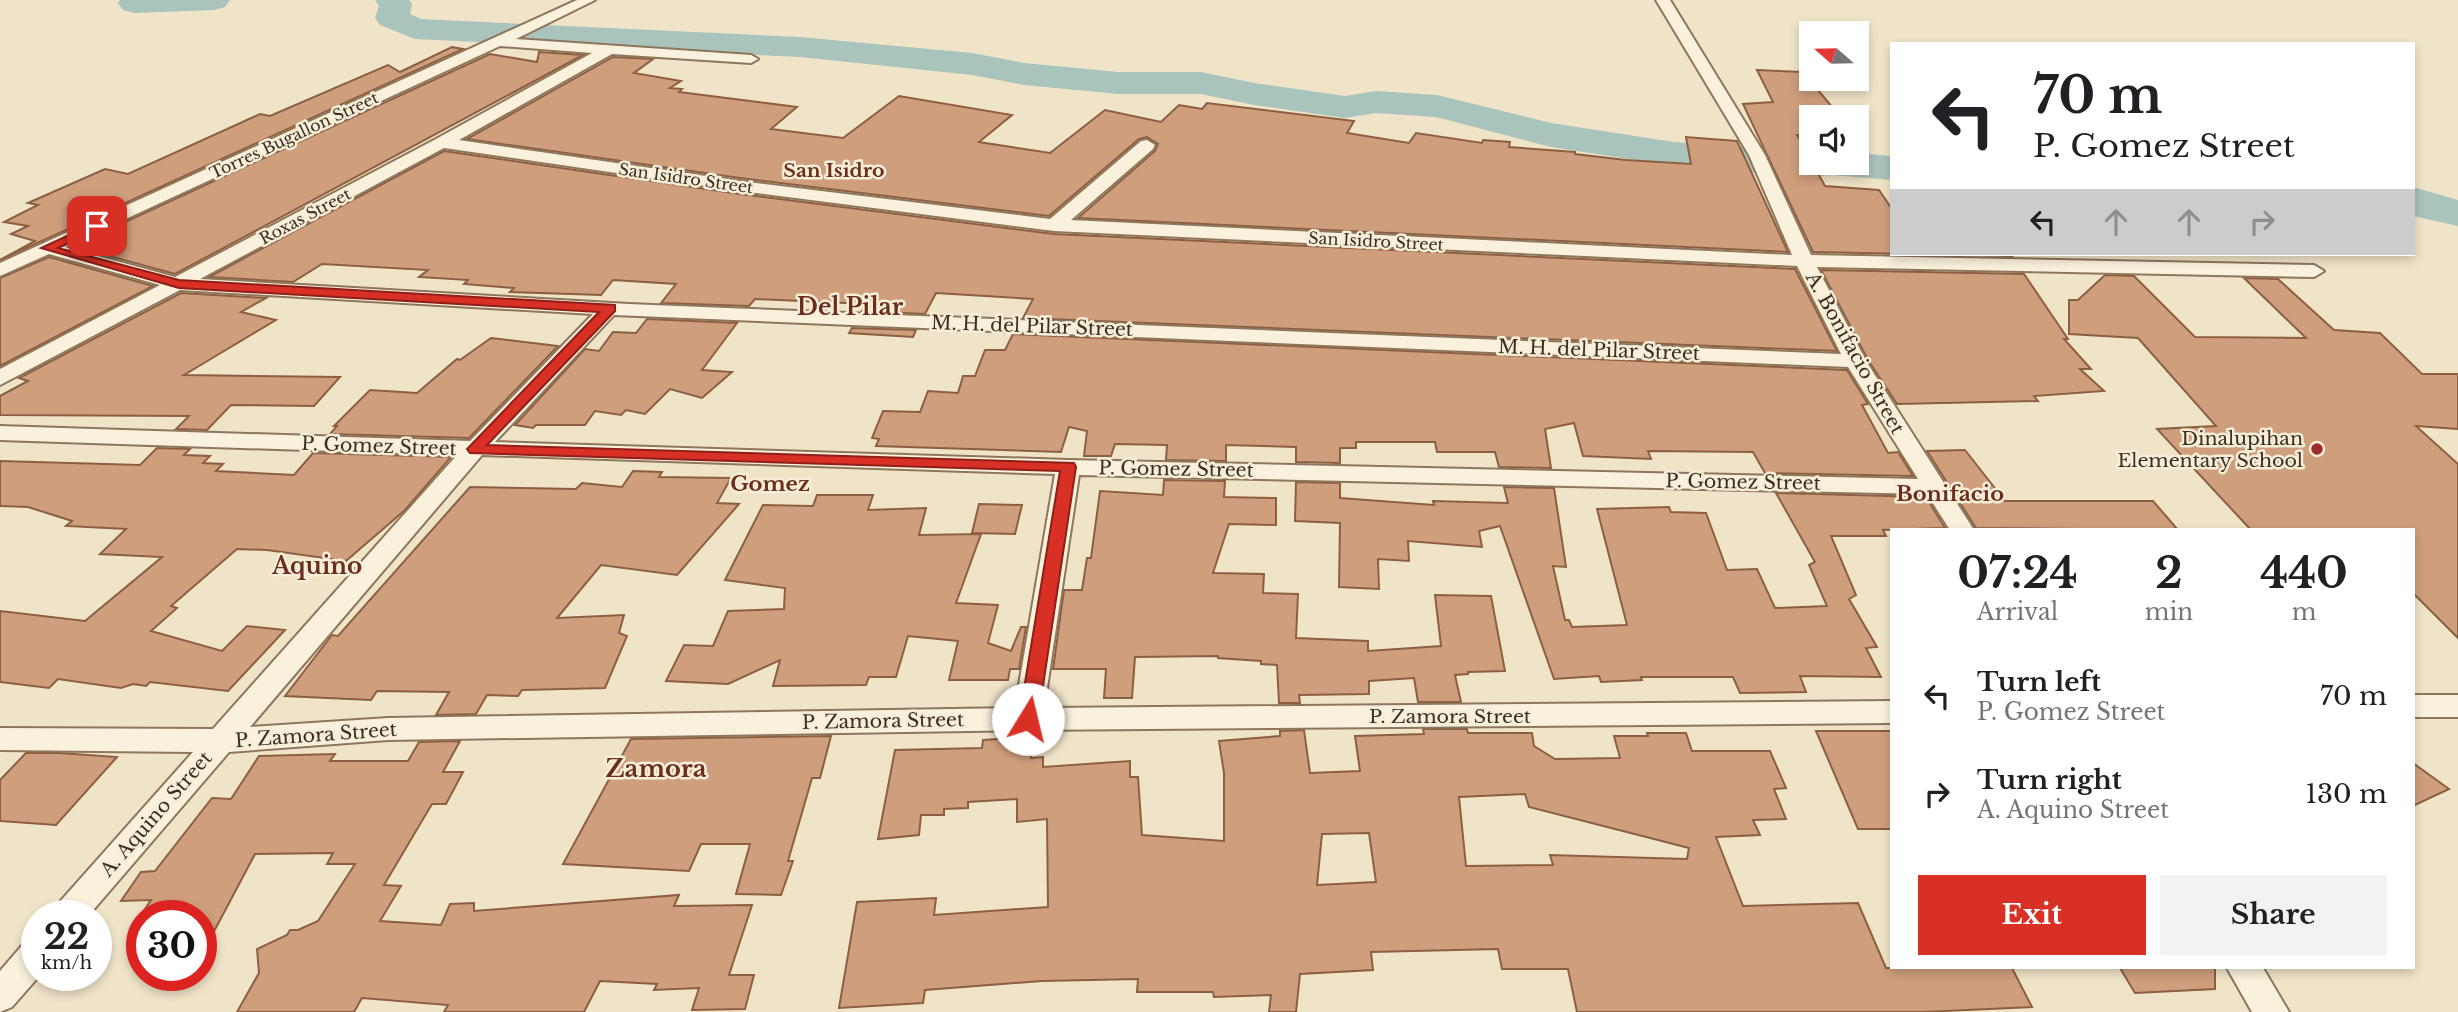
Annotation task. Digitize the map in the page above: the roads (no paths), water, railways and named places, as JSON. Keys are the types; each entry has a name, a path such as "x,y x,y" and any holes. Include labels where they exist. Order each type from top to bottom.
{"street":[{"name":"Torres Bugallon Street","path":"0,270 588,0"},
{"name":"A. Bonifacio Street","path":"1663,0 1760,161 1804,261 1855,360 1961,528"},
{"path":"500,41 751,59"},
{"name":"Roxas Street","path":"0,377 442,143 608,50"},
{"name":"San Isidro Street","path":"442,143 740,186 1054,225 1804,261 2203,261 2314,271"},
{"path":"1054,225 1147,145"},
{"name":"M. H. del Pilar Street","path":"47,248 179,284 610,308 1855,360"},
{"name":"A. Aquino Street","path":"82,900 475,449 610,308"},
{"name":"P. Gomez Street","path":"0,433 1068,467 1933,487"},
{"path":"1028,719 1068,467"},
{"path":"2415,706 2458,706"},
{"name":"P. Zamora Street","path":"0,739 219,741 388,729 1028,719 1890,712"},
{"path":"2245,969 2272,1012"},
{"path":"0,996 21,972"}],"waterway":[{"path":"134,3 214,0"},
{"path":"391,0 396,4 392,18 415,29 800,47 972,64 1024,74 1118,83 1201,83 1254,94 1345,107 1376,102 1437,106 1551,135 1674,154 1801,165 1832,163 1890,168"},
{"path":"2415,201 2430,208 2458,213"}],"place":[{"name":"Dinalupihan Elementary School","path":"2317,449"}],"district":[{"name":"San Isidro","path":"834,170"},
{"name":"Del Pilar","path":"850,307"},
{"name":"Gomez","path":"770,484"},
{"name":"Bonifacio","path":"1950,494"},
{"name":"Aquino","path":"317,566"},
{"name":"Zamora","path":"656,768"}]}
